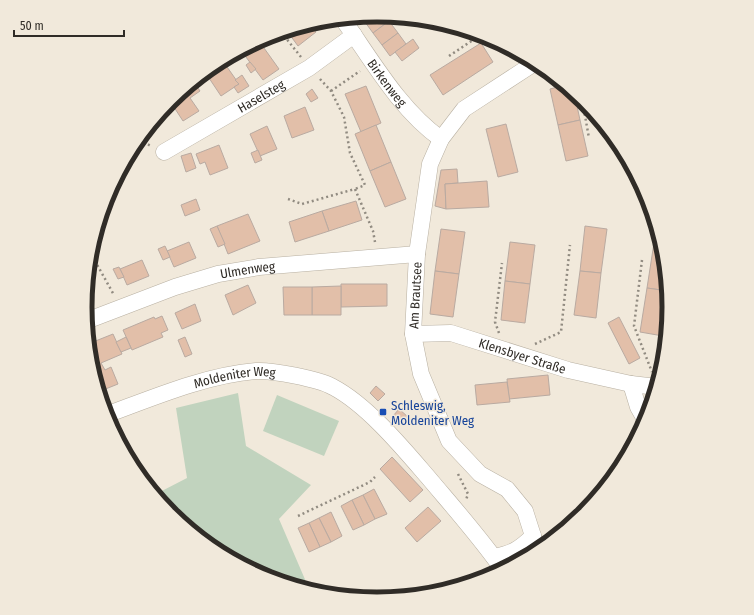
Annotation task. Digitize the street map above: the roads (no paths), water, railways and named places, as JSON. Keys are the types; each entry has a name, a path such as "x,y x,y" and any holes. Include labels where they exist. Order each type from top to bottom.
{"street":[{"name":"Birkenweg","path":"346,24 408,109 422,126 441,139"},
{"name":"Haselsteg","path":"164,152 309,68 354,34"},
{"name":"Am Brautsee","path":"530,66 464,109 441,139 430,164 417,254 413,334 421,374 449,441 480,474 507,489 525,511 533,536 533,547"},
{"name":"Ulmenweg","path":"92,319 175,287 218,274 259,267 417,254"},
{"name":"Klensbyer Straße","path":"413,334 451,333 568,370 631,384 651,386"},
{"name":"Moldeniter Weg","path":"112,413 173,391 217,378 257,371 295,376 332,386 355,402 399,445 446,498 500,565"},
{"path":"631,384 638,407 642,414"},
{"path":"494,557 506,555 521,548 533,536"}],"place":[{"name":"Schleswig, Moldeniter Weg","path":"383,412"}]}
